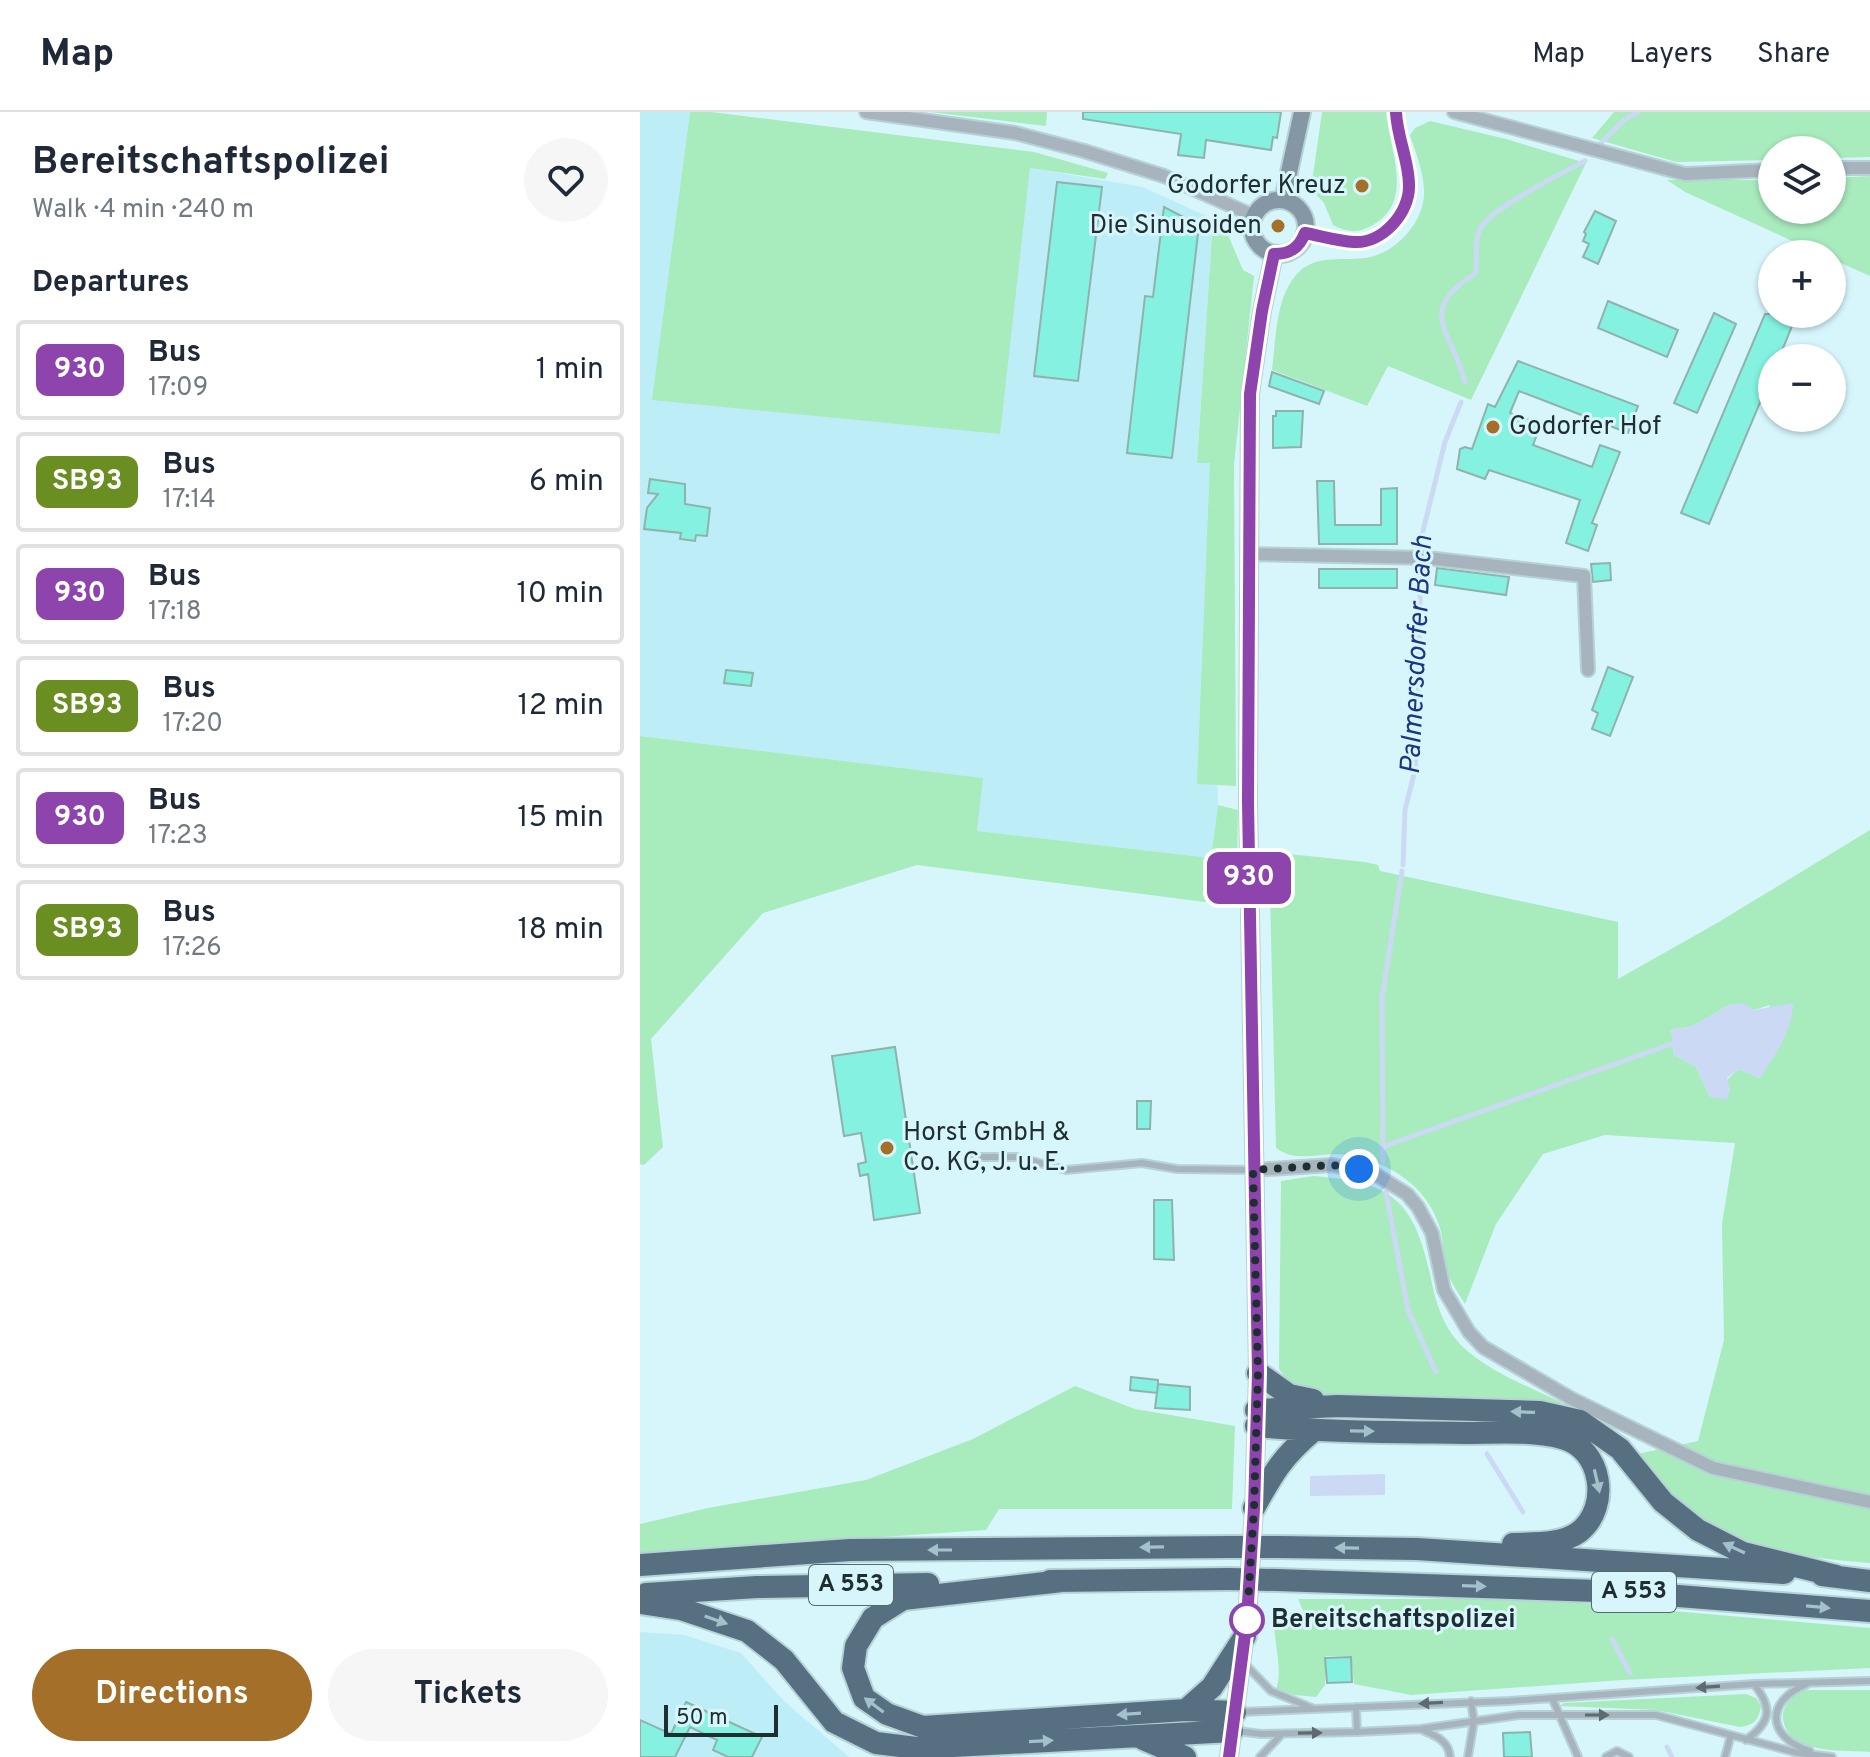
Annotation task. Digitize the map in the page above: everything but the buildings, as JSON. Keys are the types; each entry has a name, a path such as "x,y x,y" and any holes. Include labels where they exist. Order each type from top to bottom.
{"highway":[{"path":"1258,1373 1289,1395 1338,1406"},
{"path":"1256,1418 1338,1406 1540,1412 1580,1421 1620,1449 1663,1502 1698,1530 1743,1553 1836,1576"},
{"path":"1256,1418 1314,1430 1525,1434 1564,1438 1587,1454 1597,1474 1600,1498 1592,1515 1578,1532 1553,1542 1417,1549"},
{"path":"1254,1508 1276,1467 1290,1449 1314,1430"},
{"name":"A 553","path":"640,1565 850,1550 1278,1547 1417,1549 1836,1576 1870,1581"},
{"name":"A 553","path":"640,1595 757,1587 1229,1579 1627,1592 1870,1611"},
{"path":"1062,1581 903,1599 873,1618 856,1646 853,1668 864,1698 887,1714 923,1727 1186,1710 1234,1722"},
{"path":"640,1603 681,1609 747,1631 784,1660 834,1722 876,1743 916,1748 1135,1735 1234,1722"},
{"path":"1186,1710 1212,1687 1245,1636"},
{"path":"1135,1735 1185,1757"}],"main road":[{"path":"1283,200 1302,112"},
{"path":"1283,200 1299,209 1304,216 1305,233 1291,251 1274,254 1260,247 1251,224 1267,202 1283,200"},
{"path":"1229,1757 1245,1636 1254,1508 1258,1373 1253,1170 1248,554 1250,394 1274,254"}],"street":[{"path":"866,112 1015,133 1084,151 1164,176 1254,216"},
{"path":"1305,233 1357,243 1376,238 1397,220 1406,203 1409,185 1396,126 1396,112"},
{"path":"1454,112 1685,174 1758,171"},
{"path":"1846,168 1870,168"},
{"path":"1248,554 1422,558 1584,576 1588,670"},
{"path":"1253,1170 1332,1165 1375,1174 1407,1194 1418,1207 1432,1233 1444,1290 1469,1332 1483,1347 1572,1399 1713,1468 1870,1502"}],"lane":[{"path":"975,1157 1017,1157 1066,1170 1142,1163 1177,1169 1253,1170"},
{"path":"1241,1661 1271,1691 1315,1709"},
{"path":"1234,1722 1315,1709 1552,1698 1754,1684 1870,1681"},
{"path":"1814,1682 1786,1696 1778,1710 1777,1724 1781,1735 1789,1743 1831,1757"},
{"path":"1746,1740 1764,1724 1768,1709 1754,1684"},
{"path":"1552,1698 1578,1757"},
{"path":"1468,1757 1474,1721 1471,1701"},
{"path":"1356,1707 1357,1732"},
{"path":"1234,1722 1282,1734 1420,1729 1519,1715 1656,1715 1798,1753 1831,1757"},
{"path":"1420,1729 1446,1743 1450,1757"},
{"path":"1260,1757 1282,1734"},
{"path":"1725,1757 1731,1735"},
{"path":"1606,1757 1617,1751 1629,1757"}],"shaded area":[{"path":"640,112 690,112 653,400 1030,168 1143,187 1213,219 1197,462 1210,463 1218,805 1211,858 977,831 982,778 640,736"},
{"path":"1742,1003 1754,1010 1793,1003 1790,1024 1760,1078 1738,1069 1727,1078 1730,1089 1727,1100 1710,1097 1696,1067 1673,1054 1670,1030 1693,1026 1729,1005"},
{"path":"1385,1474 1385,1495 1310,1496 1310,1476"},
{"path":"640,1632 684,1635 741,1653 784,1701 849,1757 640,1757"}],"green space":[{"path":"690,112 711,112 1034,152 1108,173 1105,179 1030,168 1000,434 652,400"},
{"path":"930,112 1047,112 1046,126"},
{"path":"1322,112 1386,112 1395,159 1396,191 1384,217 1365,229 1351,231 1333,225 1324,203 1311,189"},
{"path":"1614,112 1870,112 1870,157 1846,158 1846,136 1758,136 1758,160 1676,162 1592,138"},
{"path":"1430,121 1586,163 1471,400 1388,366 1367,406 1272,370 1280,308 1296,275 1319,261 1377,255 1398,243 1414,224 1420,213 1424,189 1410,135 1415,128"},
{"path":"1870,176 1870,276 1846,265 1846,240 1790,240 1685,192 1667,180 1758,180 1758,224 1846,224 1846,177"},
{"path":"1213,219 1223,223 1243,270 1254,276 1234,465 1236,786 1197,784 1210,463 1197,463"},
{"path":"640,736 983,778 977,831 1211,858 1218,805 1238,810 1236,906 917,865 763,913 651,1039 663,1147 644,1165 640,1164"},
{"path":"1870,830 1870,1563 1770,1550 1714,1530 1681,1507 1633,1455 1698,1441 1724,1340 1722,1224 1735,1143 1605,1135 1543,1154 1496,1224 1465,1304 1447,1271 1440,1228 1434,1213 1405,1178 1363,1158 1339,1154 1293,1156 1276,1148 1269,852 1365,862 1378,865 1380,871 1618,922 1618,979","holes":["1742,1004 1754,1010 1770,1005 1760,1078 1738,1069 1710,1097 1696,1067 1673,1054 1670,1030 1693,1026 1729,1005"]},
{"path":"1313,1176 1361,1183 1394,1198 1415,1227 1438,1307 1454,1337 1490,1367 1563,1403 1423,1402 1297,1393 1279,1369 1281,1181"},
{"path":"1075,1386 1135,1409 1235,1426 1232,1509 999,1509 986,1530 640,1553 640,1524 708,1508 866,1480 973,1439"},
{"path":"1298,1599 1568,1602 1870,1628 1870,1668 1622,1680 1411,1695 1354,1684 1351,1656 1325,1656 1325,1685 1316,1697 1295,1695 1276,1689 1279,1672 1274,1613 1304,1613"},
{"path":"1803,1690 1870,1690 1870,1752 1819,1748 1795,1739 1787,1731 1783,1714 1788,1702"},
{"path":"1746,1694 1756,1698 1761,1706 1755,1721 1740,1727 1656,1710 1560,1706 1564,1703"}],"waterway":[{"name":"Palmersdorfer Bach","path":"1597,147 1624,120 1638,112"},
{"name":"Palmersdorfer Bach","path":"1465,382 1442,323 1442,311 1446,299 1476,273 1476,245 1480,229 1497,211 1585,161"},
{"name":"Palmersdorfer Bach","path":"1403,865 1405,810 1415,770 1421,539 1445,442 1461,402"},
{"name":"Palmersdorfer Bach","path":"1383,1161 1382,998 1402,871"},
{"path":"1382,1147 1674,1043"},
{"name":"Palmersdorfer Bach","path":"1386,1192 1408,1310 1436,1372"},
{"name":"Palmersdorfer Bach","path":"1487,1454 1523,1512"},
{"name":"Palmersdorfer Bach","path":"1612,1639 1630,1673"},
{"name":"Palmersdorfer Bach","path":"1667,1747 1672,1757"}],"bus line":[{"name":"930","path":"1229,1757 1247,1619 1258,1373 1248,802 1250,394 1274,254 1283,254 1297,247 1305,233 1357,243 1376,238 1397,220 1406,203 1409,185 1396,126 1396,112"}],"place":[{"name":"Godorfer Kreuz","path":"1362,186"},
{"name":"Die Sinusoiden","path":"1278,226"},
{"name":"Godorfer Hof","path":"1493,427"},
{"name":"Horst GmbH & Co. KG, J. u. E.","path":"887,1148"},
{"name":"Bereitschaftspolizei","path":"1247,1620"}],"route":[{"path":"1247,1620 1258,1373 1253,1170 1332,1165 1359,1169"}]}
